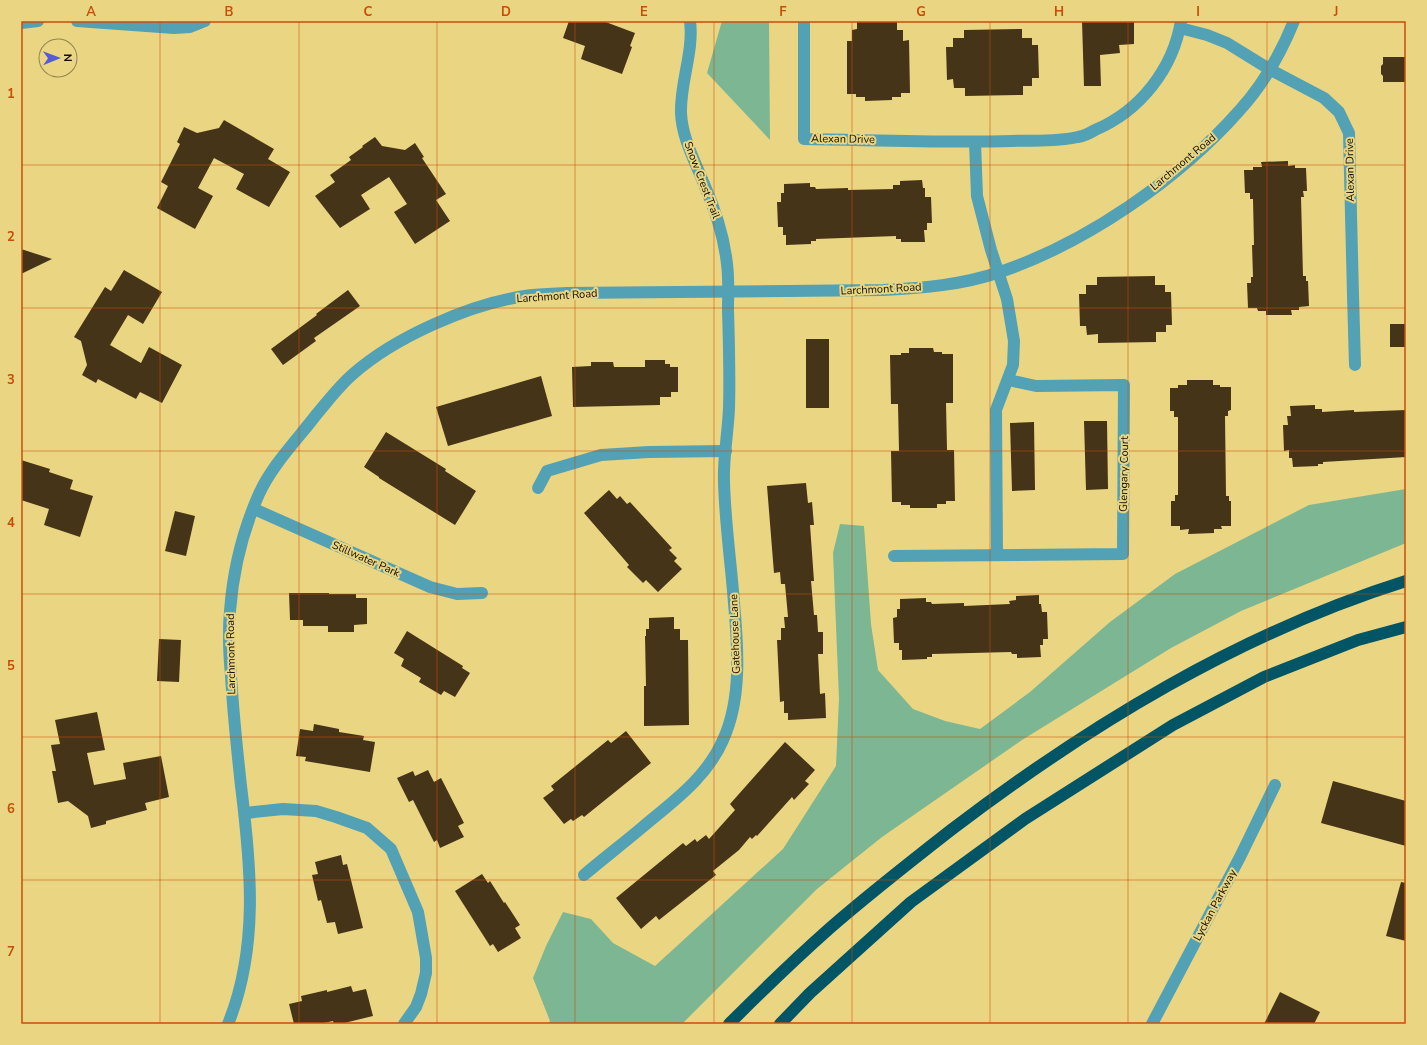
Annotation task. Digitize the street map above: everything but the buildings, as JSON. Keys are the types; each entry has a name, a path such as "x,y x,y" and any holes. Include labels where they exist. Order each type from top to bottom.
{"highway":[{"path":"1382,589 1406,575"},
{"path":"728,1024 830,928 888,879 987,803 1107,721 1192,673 1252,642 1318,612 1406,581"},
{"path":"780,1024 810,993 911,902 1025,819 1172,725 1264,678 1358,640 1406,627"}],"street":[{"path":"21,23 38,21"},
{"path":"77,21 174,28 190,27 206,21"},
{"name":"Snow Crest Trail","path":"690,21 691,30 683,86 681,114 688,145 718,220 727,263 728,291"},
{"name":"Alexan Drive","path":"804,21 804,139 975,142 1051,140 1079,137 1110,124 1136,104 1148,92 1160,76 1175,46 1180,25 1227,43 1269,69 1324,98 1339,112 1349,133 1352,295 1356,365"},
{"name":"Larchmont Road","path":"228,1024 245,968 250,925 249,858 233,710 229,646 230,610 235,573 246,531 260,492 276,466 335,392 354,373 406,338 461,312 531,296 566,293 884,290 962,282 999,272 1050,252 1078,238 1103,223 1151,190 1189,160 1240,110 1284,46 1294,21"},
{"path":"975,142 977,196 991,250 1007,299 1014,341 1013,365 996,410 997,555"},
{"name":"Gatehouse Lane","path":"584,875 683,794 714,758 724,739 732,716 738,663 736,620 724,480 729,399 728,291"},
{"name":"Glengary Court","path":"894,556 1123,554 1124,385 1036,386 1008,380"},
{"path":"538,488 547,471 601,456 649,452 726,451"},
{"name":"Stillwater Park","path":"254,509 430,587 458,594 482,593"},
{"name":"Lyckan Parkway","path":"1152,1024 1240,857 1275,785"},
{"path":"245,813 283,809 322,813 367,828 391,849 418,912 426,958 426,972 421,994 416,1007 404,1024"}],"green space":[{"path":"722,21 769,21 770,140 707,73"},
{"path":"1406,489 1406,543 1241,611 1171,648 1022,740 882,837 817,889 682,1024 548,1024 550,1021 533,978 546,946 563,912 591,919 613,943 655,966 783,849 836,766 839,699 833,553 840,524 864,526 871,624 878,670 913,709 945,721 980,729 1030,692 1110,622 1175,574 1309,505"}]}
